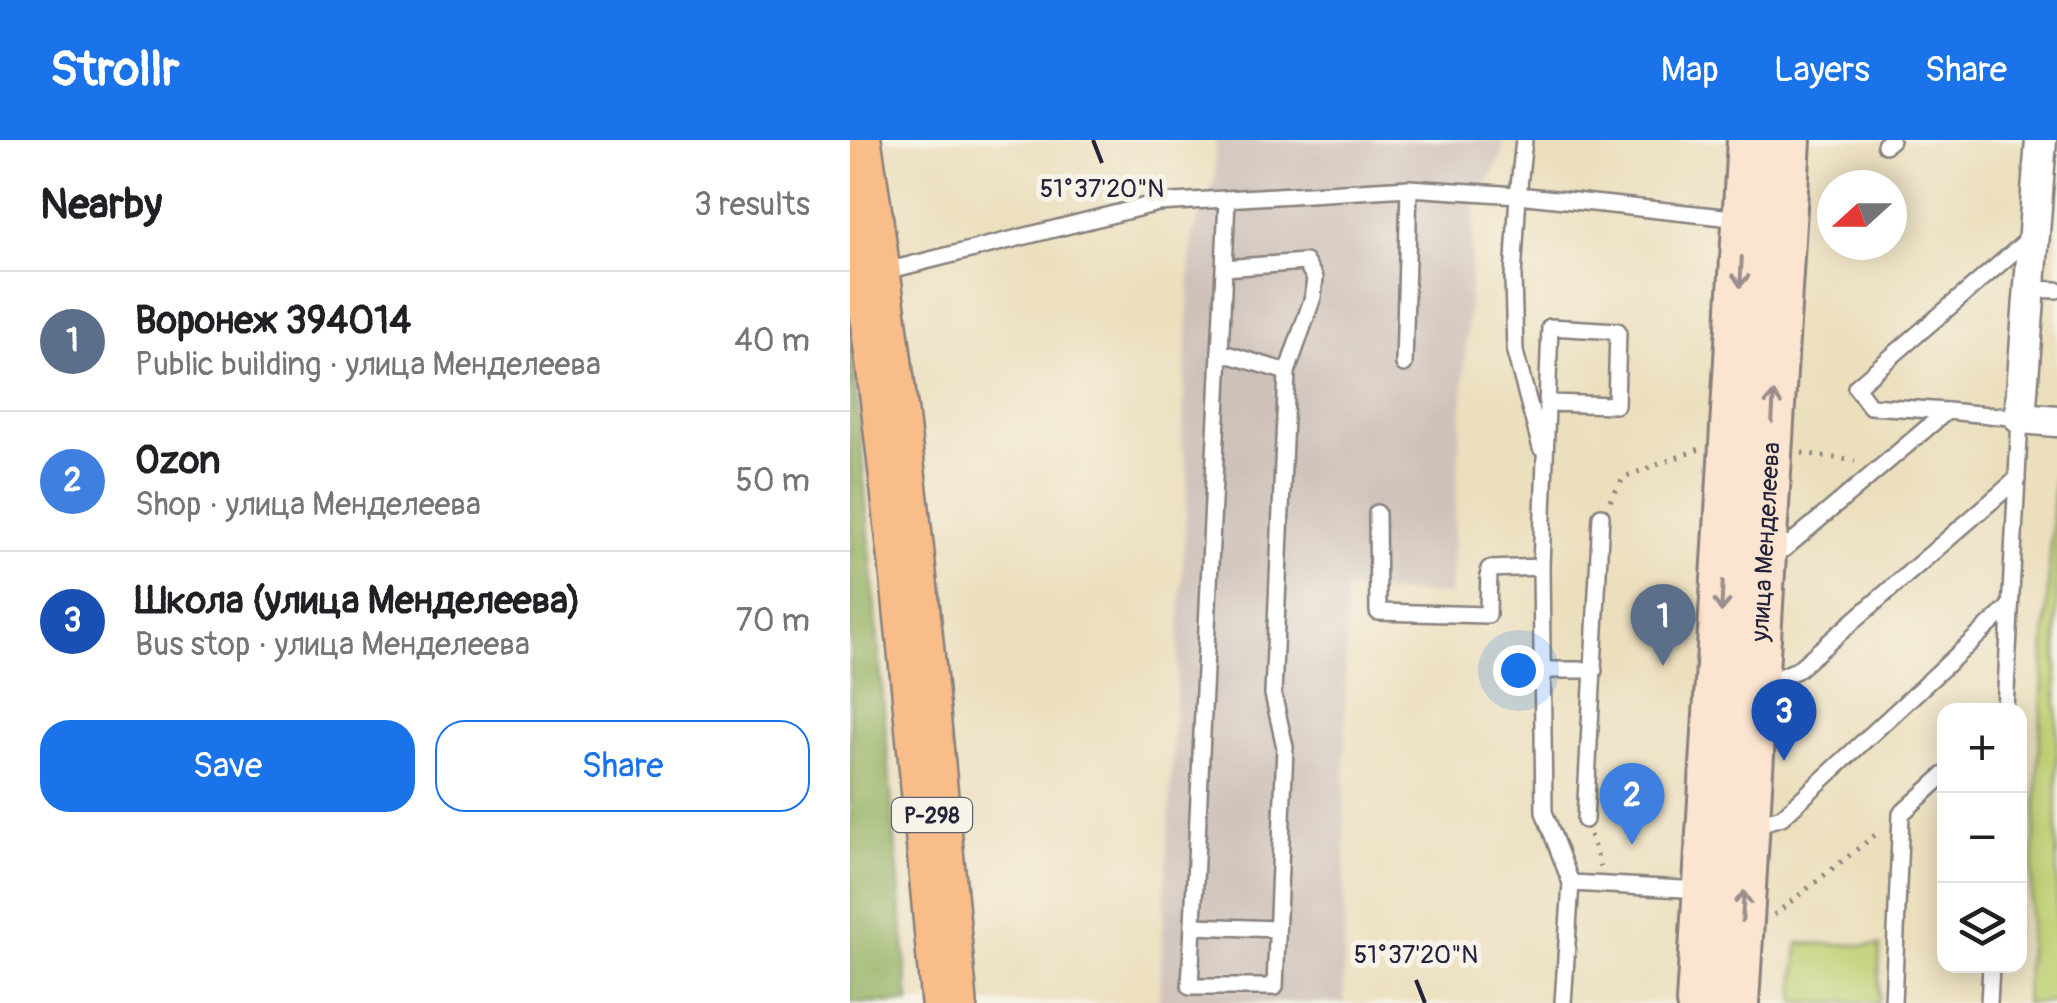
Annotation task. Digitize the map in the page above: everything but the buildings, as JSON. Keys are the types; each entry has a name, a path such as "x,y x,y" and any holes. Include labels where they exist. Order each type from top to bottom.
{"highway":[{"name":"Р-298","path":"853,140 874,274 915,627 948,1003"}],"street":[{"name":"улица Менделеева","path":"1698,1003 1748,140"},
{"name":"улица Менделеева","path":"1737,1003 1788,140"},
{"path":"2041,140 2034,235 2043,289 2020,418 2057,420"}],"lane":[{"path":"1524,140 1513,277 1514,352 1545,462"},
{"path":"874,274 1158,203 1410,188 1518,195 1744,219"},
{"path":"1404,364 1410,188"},
{"path":"1224,268 1305,262 1315,278 1313,297 1287,372 1273,694 1285,747 1275,987 1190,986 1227,199"},
{"path":"2005,703 2020,418 1870,406 1856,386 2034,235"},
{"path":"1547,402 1616,405 1618,331 1550,327 1547,402 1541,567 1544,812 1571,883 1563,1003"},
{"path":"1220,352 1287,372"},
{"path":"1764,550 1784,549 1947,411"},
{"path":"1756,677 1778,678 1797,670 2017,479"},
{"path":"1377,513 1378,612 1488,615 1489,569 1541,567"},
{"path":"1586,820 1601,516"},
{"path":"1748,826 1782,817 2010,606"},
{"path":"1542,670 1594,670"},
{"path":"1893,1003 1901,814 1937,781"},
{"path":"1571,883 1705,890"},
{"path":"1193,926 1277,928"},
{"path":"1988,1003 1990,973"}],"path":[{"path":"1601,516 1624,477 1705,447"},
{"path":"1790,450 1883,465"},
{"path":"1765,923 1901,814"},
{"path":"1586,820 1606,884"}],"shaded area":[{"path":"1215,140 1503,140 1502,156 1475,205 1450,595 1346,590 1344,1003 1159,1003 1188,472 1182,443 1192,236 1215,178"}],"green space":[{"path":"850,316 909,1003 850,1003"},
{"path":"2057,428 2057,1003 2025,1003"},
{"path":"1798,943 1880,946 1878,1003 1795,1003"}],"place":[{"name":"Воронеж 394014","path":"1663,666"},
{"name":"Школа (улица Менделеева)","path":"1784,761"},
{"name":"Ozon","path":"1632,845"}]}
